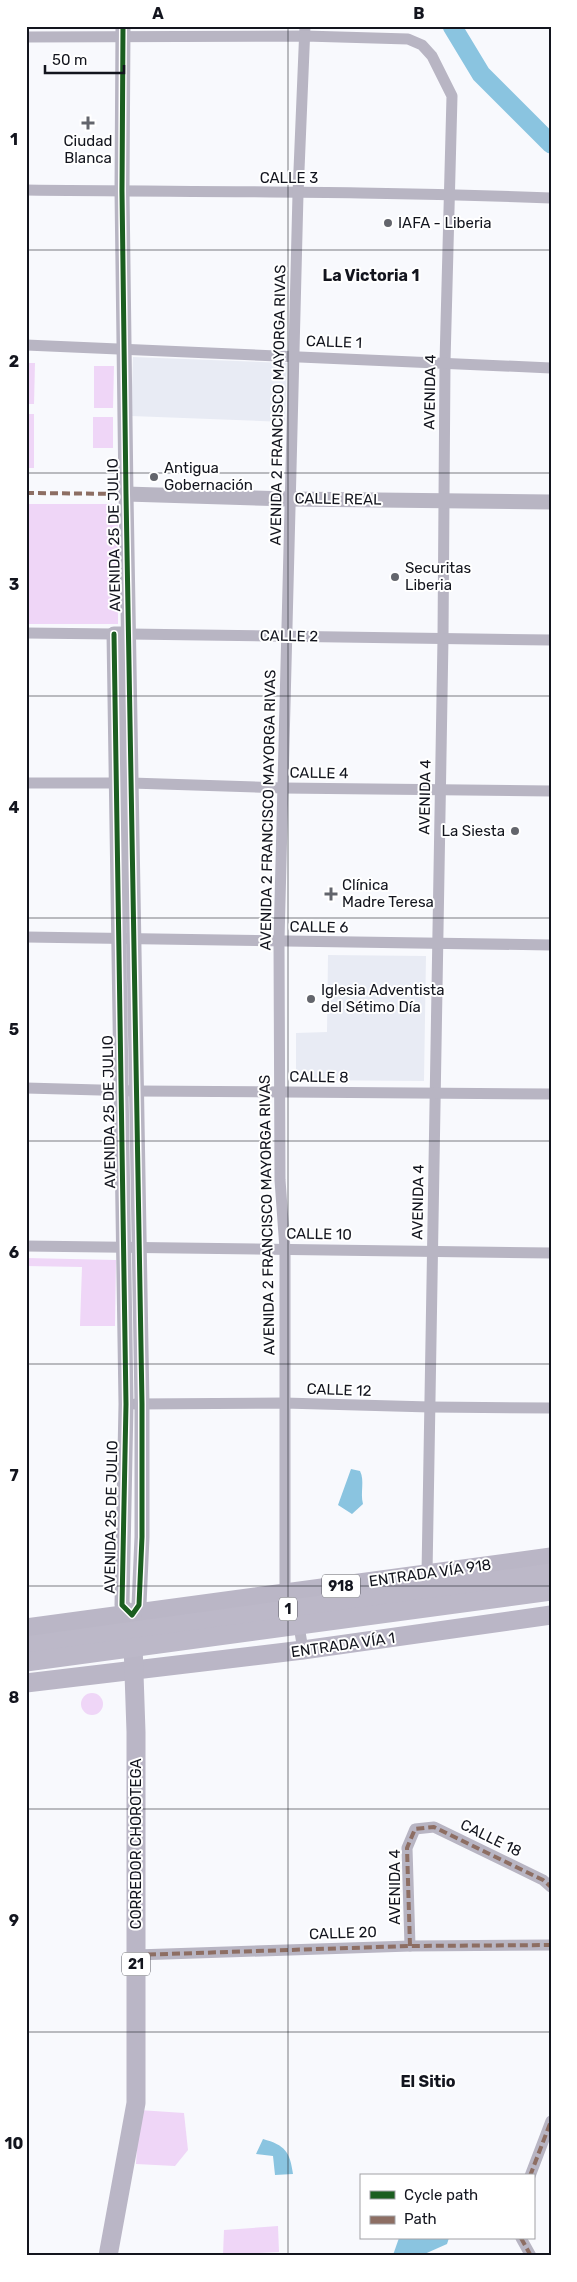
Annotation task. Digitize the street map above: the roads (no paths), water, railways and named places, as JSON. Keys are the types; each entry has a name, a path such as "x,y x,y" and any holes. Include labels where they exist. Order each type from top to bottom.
{"highway":[{"name":"1","path":"26,1646 551,1573"},
{"name":"1","path":"26,1662 551,1591"}],"main road":[{"name":"ENTRADA VÍA 918","path":"132,1615 551,1557"},
{"path":"26,1628 132,1615"},
{"name":"AVENIDA 25 DE JULIO","path":"132,1615 136,1670"},
{"name":"ENTRADA VÍA 1","path":"26,1684 276,1654 551,1615"},
{"name":"CORREDOR CHOROTEGA","path":"108,2256 136,2103 136,1670"}],"street":[{"path":"26,36 123,32 305,31"},
{"name":"AVENIDA 4","path":"305,31 408,39 422,45 432,56 452,96 445,362 443,638 427,1574"},
{"name":"AVENIDA 2 FRANCISCO MAYORGA RIVAS","path":"285,1594 285,1249 280,1180 279,941 298,194 305,31"},
{"name":"AVENIDA 25 DE JULIO","path":"123,32 122,191 126,494 122,634 124,783 134,938 142,1404 141,1557 138,1605 132,1615 122,1605 126,1404 118,937 124,783"},
{"name":"CALLE 3","path":"26,190 450,194 551,198"},
{"name":"CALLE 1","path":"26,344 551,368"},
{"name":"CALLE REAL","path":"126,494 290,499 551,502"},
{"name":"CALLE 2","path":"26,633 551,640"},
{"name":"CALLE 4","path":"26,783 551,791"},
{"name":"CALLE 6","path":"26,937 551,944"},
{"name":"CALLE 8","path":"26,1088 121,1091 551,1094"},
{"name":"CALLE 10","path":"26,1246 551,1253"},
{"name":"CALLE 12","path":"126,1404 284,1403 430,1408 551,1408"},
{"path":"276,1654 273,1606 285,1594 295,1602 303,1650"},
{"name":"CALLE 18","path":"415,1828 434,1827 542,1880 551,1887"},
{"name":"AVENIDA 4","path":"410,1946 407,1848 415,1828"},
{"name":"CALLE 20","path":"136,1955 410,1946 551,1945"},
{"path":"531,2174 551,2121"},
{"path":"522,2240 531,2256"}],"water":[{"path":"351,1469 360,1471 363,1504 352,1514 338,1505"},
{"path":"263,2139 277,2144 285,2150 290,2160 293,2174 275,2175 273,2156 256,2154"},
{"path":"398,2240 448,2240 447,2244 420,2256 393,2255"}],"waterway":[{"path":"452,26 481,74 551,144"}],"place":[{"name":"Ciudad Blanca","path":"88,123"},
{"name":"IAFA - Liberia","path":"388,223"},
{"name":"Antigua Gobernación","path":"154,477"},
{"name":"Securitas Liberia","path":"395,577"},
{"name":"La Siesta","path":"515,831"},
{"name":"Clínica Madre Teresa","path":"331,894"},
{"name":"Iglesia Adventista del Sétimo Día","path":"311,999"}],"district":[{"name":"La Victoria 1","path":"371,275"},
{"name":"El Sitio","path":"428,2081"}]}
